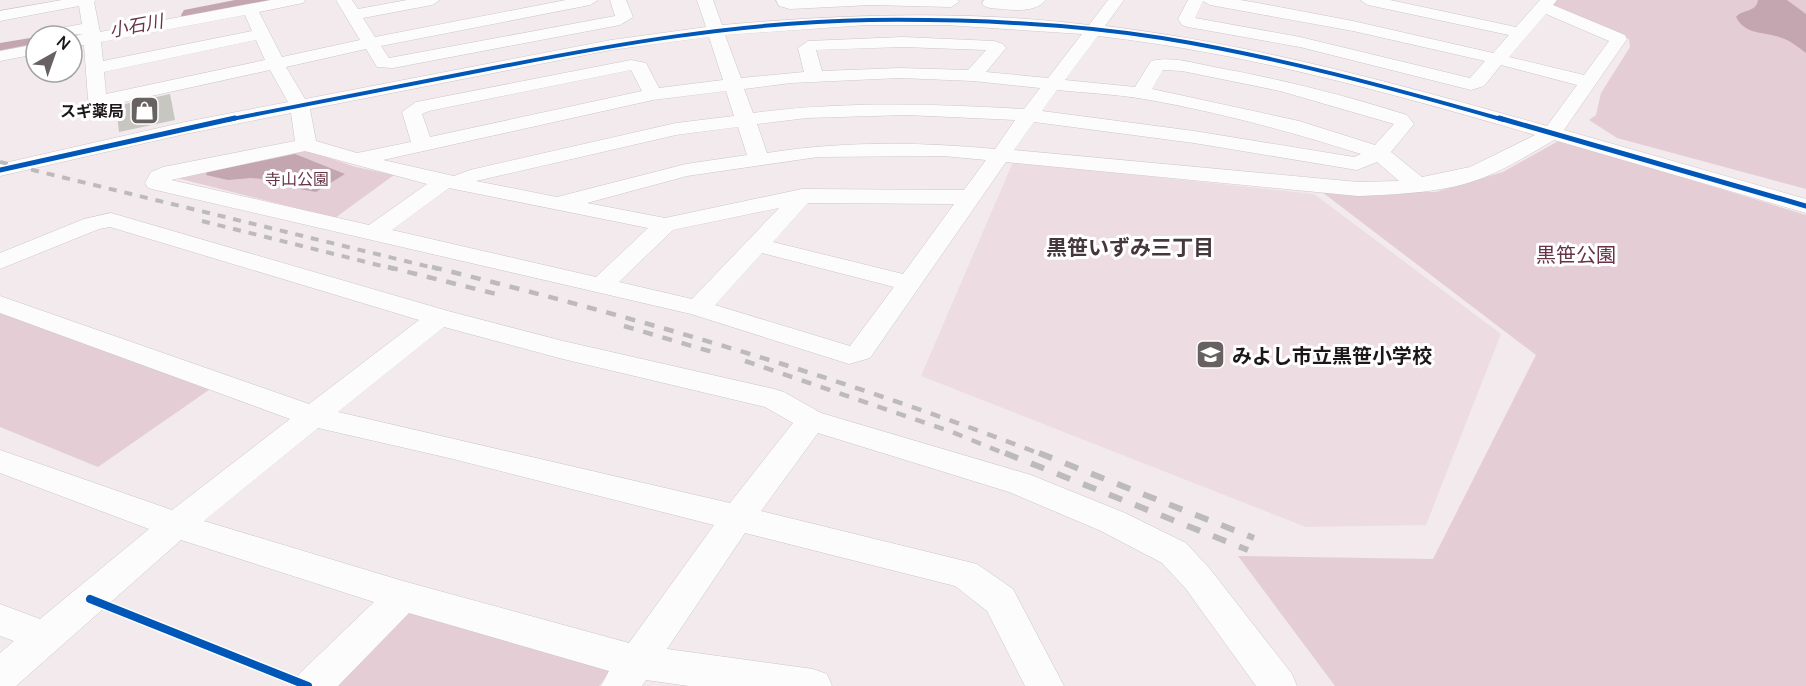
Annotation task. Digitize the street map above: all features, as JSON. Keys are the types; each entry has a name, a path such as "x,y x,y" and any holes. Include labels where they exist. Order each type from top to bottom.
{"street":[{"path":"0,16 87,0 97,99 101,101 372,43 590,0"},
{"path":"84,33 244,5 297,0"},
{"path":"344,0 383,63 620,20 626,17 618,0"},
{"path":"353,15 432,0"},
{"path":"705,0 759,160"},
{"path":"784,0 785,3 790,4 871,0 1027,5 1038,0"},
{"path":"970,197 802,196 665,225 451,182 356,160 306,145 171,172 159,177 156,183 698,308 849,356 860,352 1029,115 1116,0"},
{"path":"561,203 686,170 818,151 891,149 943,150 1359,189 1447,181 1478,172 1552,133 1620,39 1546,4 1477,82 1471,84 1300,42 1188,22 1186,19 1196,0"},
{"path":"1210,0 1339,23 1589,82"},
{"path":"1339,23 1368,0 1521,33"},
{"path":"1444,15 1460,0"},
{"path":"244,5 263,34 276,64 300,106 306,145"},
{"path":"0,170 185,128 578,51 714,30 830,22 922,20 1028,24 1093,31 1183,42 1294,63 1552,133 1806,206"},
{"path":"84,36 91,33"},
{"path":"95,68 263,34"},
{"path":"0,45 24,40"},
{"path":"814,76 807,48 814,45 903,42 988,45 997,48 973,76"},
{"path":"0,56 24,51"},
{"path":"372,234 451,182 470,176 661,132 807,112 907,109 1029,115 1194,137 1357,164 1379,153 1404,124 1404,122 1330,97 1168,64 1156,65 1141,93"},
{"path":"422,144 412,112 423,106 631,65 640,67 653,94"},
{"path":"356,160 653,94 814,76 900,73 973,76 1141,93 1206,105 1292,125 1379,153 1418,185"},
{"path":"1179,172 1206,105"},
{"path":"698,308 802,196"},
{"path":"0,262 107,220 439,317 562,350 763,396 786,404 811,420 1020,483 1113,522 1174,553 1198,579 1278,686"},
{"path":"601,286 665,225"},
{"path":"758,245 909,283"},
{"path":"0,304 314,417 449,447 965,574 1000,600 1045,686"},
{"path":"0,676 176,525 439,317"},
{"path":"628,674 737,518 811,420"},
{"path":"0,461 176,525 403,596 628,674 813,686"},
{"path":"313,686 403,596"},
{"path":"0,620 46,637"}],"shaded area":[{"path":"1758,0 1787,0 1806,14 1806,53 1785,39 1750,30 1740,23 1736,17 1755,7"},
{"path":"295,154 345,174 316,192 294,188 275,180 251,178 228,180 206,175 207,172"},
{"name":"みよし市立黒笹小学校","path":"1013,162 1314,194 1501,334 1426,525 1306,527 921,376"}],"green space":[{"path":"1556,0 1806,0 1806,189 1617,138 1589,120 1596,115 1601,93 1630,47 1629,39 1554,9 1552,6"},
{"name":"黒笹公園","path":"1560,140 1806,215 1806,686 1335,686 1238,556 1433,559 1536,355 1322,192 1436,192 1503,172"},
{"name":"寺山公園","path":"302,149 356,167 394,175 335,218 177,178"},
{"path":"0,305 216,385 98,467 0,427"},
{"path":"403,596 627,648 599,686 324,686"}],"building":[{"name":"スギ薬局","path":"170,94 175,120 119,132 116,106"}],"waterway":[{"name":"小石川","path":"192,15 270,0"},
{"name":"小石川","path":"0,50 24,46"}],"railway":[{"path":"0,162 438,269"},
{"path":"202,221 394,269"},
{"path":"388,267 496,294"},
{"path":"432,267 587,307 741,351 893,400 1043,455"},
{"path":"624,326 719,354"},
{"path":"745,361 952,432 1008,455"},
{"path":"1005,453 1248,550"},
{"path":"1039,453 1254,538"}],"cycle path":[{"path":"0,170 185,128 611,45 683,34 791,24 867,20 945,20 1059,26 1161,38 1283,61 1463,108 1806,206"},
{"path":"90,599 308,686"}],"place":[{"name":"スギ薬局","path":"145,111"},
{"name":"みよし市立黒笹小学校","path":"1211,355"}],"district":[{"name":"黒笹いずみ三丁目","path":"1130,247"}]}
